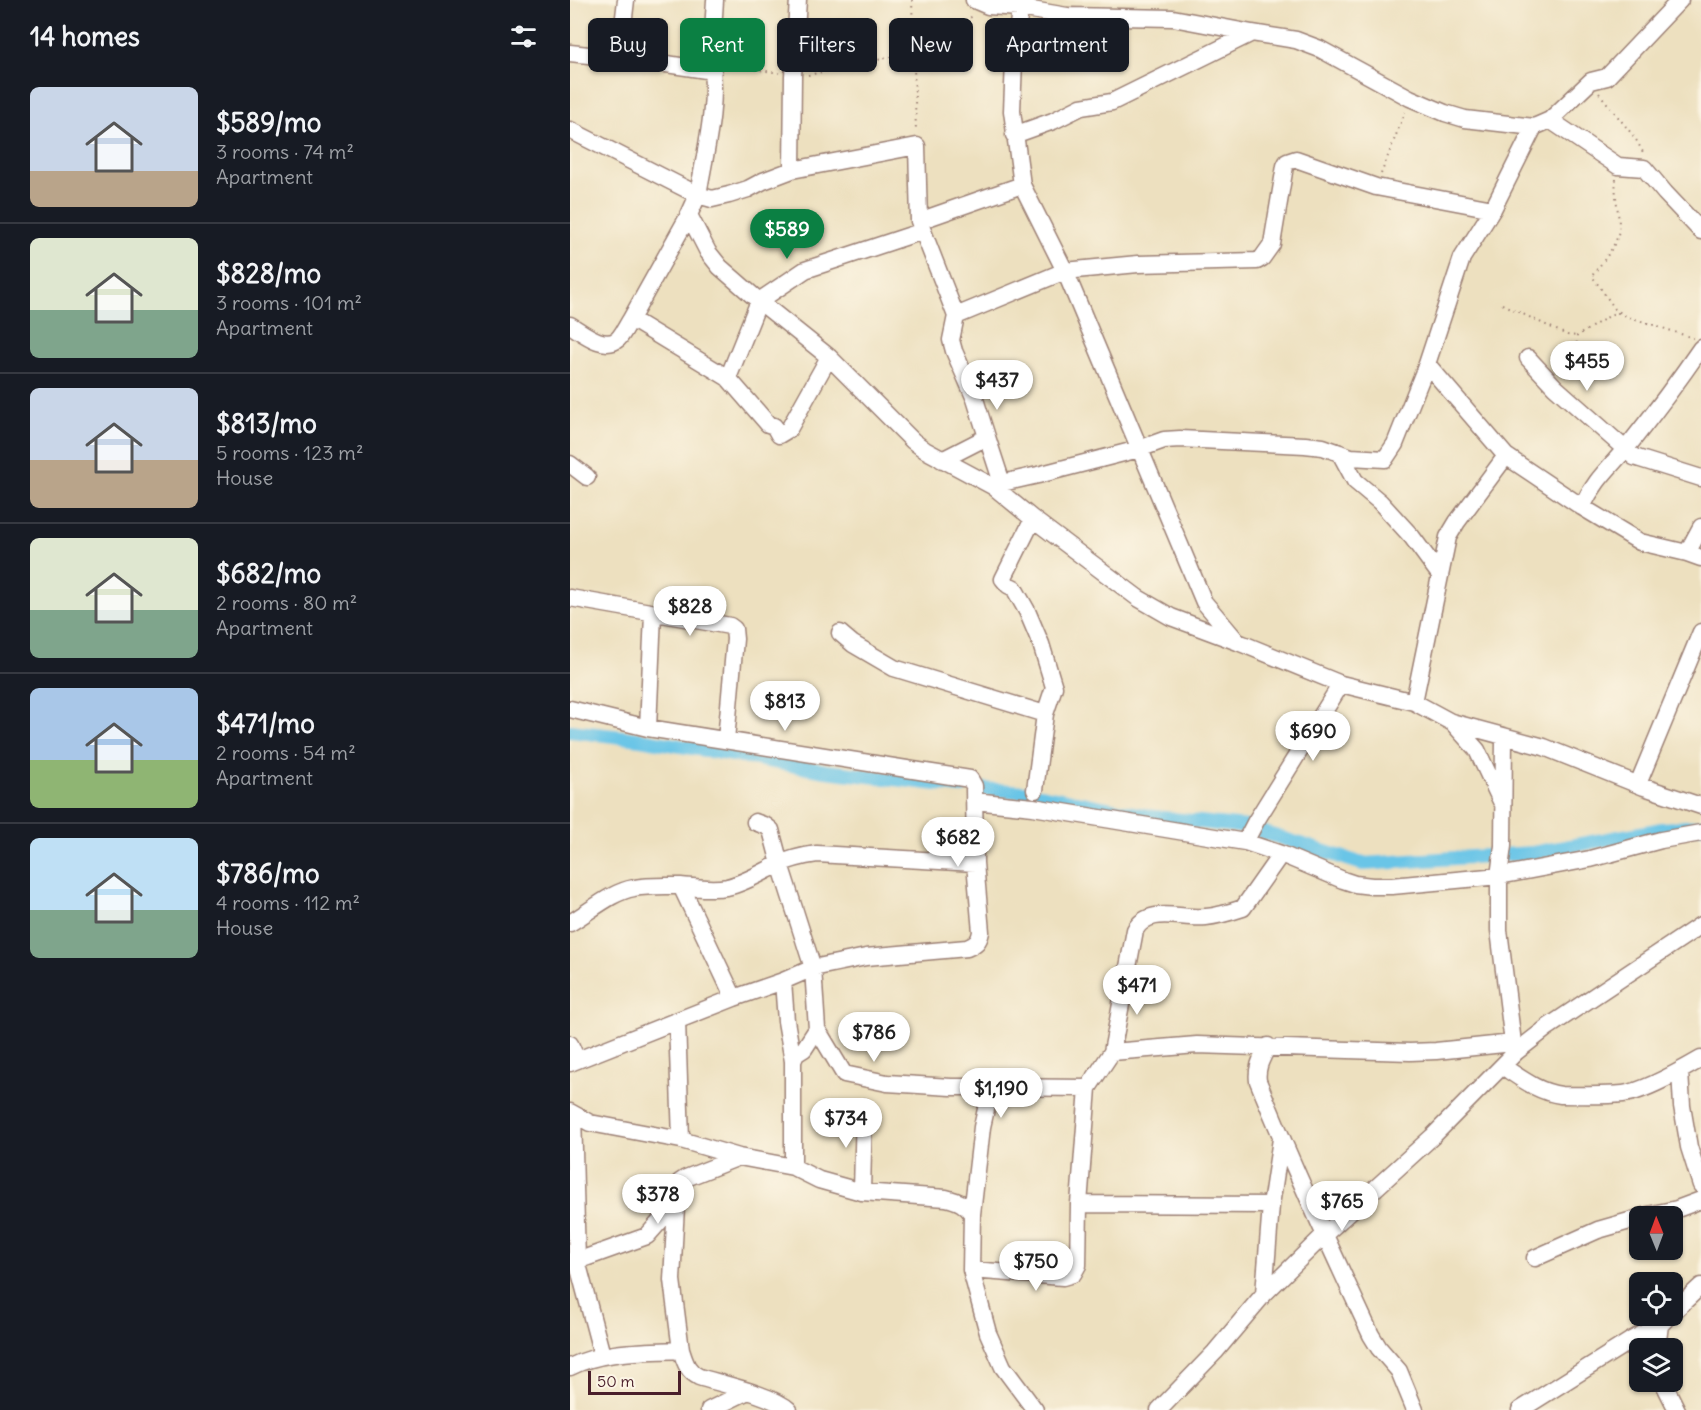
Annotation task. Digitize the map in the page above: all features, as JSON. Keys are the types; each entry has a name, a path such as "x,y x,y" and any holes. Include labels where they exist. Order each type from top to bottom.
{"street":[{"path":"624,18 626,0"},
{"path":"714,18 715,0"},
{"path":"792,170 793,76 798,0"},
{"path":"981,3 1068,16 1173,18 1296,40 1320,48 1410,98 1445,113 1465,119 1534,127 1550,120 1591,81 1607,77 1680,0"},
{"path":"1020,8 1014,61 1012,111 1022,185 1065,271 1204,602 1238,642"},
{"path":"1014,135 1053,121 1081,106 1112,102 1252,33"},
{"path":"570,53 588,55"},
{"path":"570,326 603,343 617,339 631,319 698,195 711,111 712,72"},
{"path":"1550,120 1618,166 1644,168 1665,194 1701,231"},
{"path":"998,485 1139,449 1164,440 1305,445 1323,447 1351,457 1385,459 1395,444 1427,364 1462,258 1493,209 1534,127"},
{"path":"570,130 698,195 712,199 748,189 792,170 917,146 921,226 956,316 951,340 975,399 998,485"},
{"path":"956,316 1065,271 1138,264 1257,261 1272,244 1285,166 1287,162 1296,159 1376,187 1493,209"},
{"path":"728,378 759,301 805,270 1022,185"},
{"path":"689,215 708,252 720,267 829,357 913,441 942,460 998,485 1020,508 1154,609 1341,684 1414,702 1451,722 1558,752 1701,806"},
{"path":"631,319 728,378 768,424 774,426 779,435 789,429 829,357"},
{"path":"1582,507 1598,478 1625,449 1701,347"},
{"path":"1528,358 1555,387 1638,460 1701,478"},
{"path":"1427,364 1506,456 1582,507 1640,542 1694,556 1701,527"},
{"path":"942,460 987,437"},
{"path":"1340,453 1355,481 1380,502 1412,537 1440,575"},
{"path":"1414,702 1448,537 1506,456"},
{"path":"570,464 587,477"},
{"path":"1020,508 1029,477"},
{"path":"1034,519 1003,579 1014,588 1027,611 1041,644 1054,687 1045,714 1035,790"},
{"path":"570,598 730,626 734,629 726,740"},
{"path":"648,728 653,614"},
{"path":"1638,784 1701,632"},
{"path":"840,633 853,644 894,668 1045,714"},
{"path":"1245,842 1341,684"},
{"path":"570,710 648,728 966,778 974,786 975,863 981,932 980,939 967,948 866,957 813,968 574,1061 570,1044"},
{"path":"1451,722 1477,750 1503,804"},
{"path":"1159,1410 1215,1352 1264,1294 1324,1235 1432,1137 1502,1066 1514,1047 1500,954 1498,922 1499,876 1503,846 1504,737"},
{"path":"974,801 1034,807 1245,842 1281,854 1343,880 1372,886 1499,876 1590,859 1661,840 1701,833"},
{"path":"755,822 769,828 813,968 817,1029 844,1074 887,1083 951,1087 1088,1088"},
{"path":"570,923 618,892 636,887 726,887 748,880 801,856 817,854 975,863"},
{"path":"971,1270 1063,1277 1073,1274 1078,1266 1079,1204 1088,1088 1112,1052 1135,930 1139,923 1151,916 1203,918 1243,908 1281,854"},
{"path":"681,886 734,998"},
{"path":"1112,1052 1197,1045 1410,1052 1514,1047 1548,1028 1699,931"},
{"path":"783,981 786,1022 793,1061 793,1167"},
{"path":"677,1020 681,1140"},
{"path":"793,1061 817,1029"},
{"path":"1268,1046 1259,1065 1258,1081 1324,1235 1371,1335 1378,1348 1399,1371 1414,1410"},
{"path":"1502,1066 1542,1091 1561,1095 1625,1094 1637,1091 1701,1059"},
{"path":"1680,1071 1689,1147 1701,1185"},
{"path":"991,1087 982,1127 972,1214 971,1270 983,1318 1003,1367 1035,1410"},
{"path":"862,1192 864,1107"},
{"path":"602,1355 573,1261 571,1113 590,1123 681,1140 739,1157 793,1167 819,1180 862,1192 946,1198 964,1204 972,1214"},
{"path":"1264,1294 1271,1205 1281,1138"},
{"path":"739,1157 686,1178 677,1188 672,1290 681,1350 688,1368 699,1377 748,1391 781,1404 789,1410"},
{"path":"1683,1207 1701,1200"},
{"path":"573,1261 647,1236 676,1203"},
{"path":"1079,1204 1271,1205"},
{"path":"1535,1258 1598,1230 1629,1221"},
{"path":"1683,1303 1701,1286"},
{"path":"1520,1410 1654,1326"},
{"path":"570,1367 602,1355 681,1350"},
{"path":"709,1410 748,1391"},
{"path":"1668,1392 1677,1410"}],"path":[{"path":"912,0 913,18"},
{"path":"965,18 981,3"},
{"path":"757,72 793,76 818,74 889,58"},
{"path":"915,72 917,146"},
{"path":"1591,81 1642,149 1646,159 1644,168"},
{"path":"1376,187 1410,98"},
{"path":"1618,166 1615,191 1619,229 1617,239 1592,276 1620,313 1701,347"},
{"path":"1502,304 1567,335 1577,336 1614,313 1620,313"},
{"path":"1555,387 1576,357 1577,336"}],"waterway":[{"path":"570,731 640,739 826,771 962,787"},
{"path":"981,789 1025,792 1154,817 1246,827 1363,864 1533,853 1662,829 1701,826"}]}
